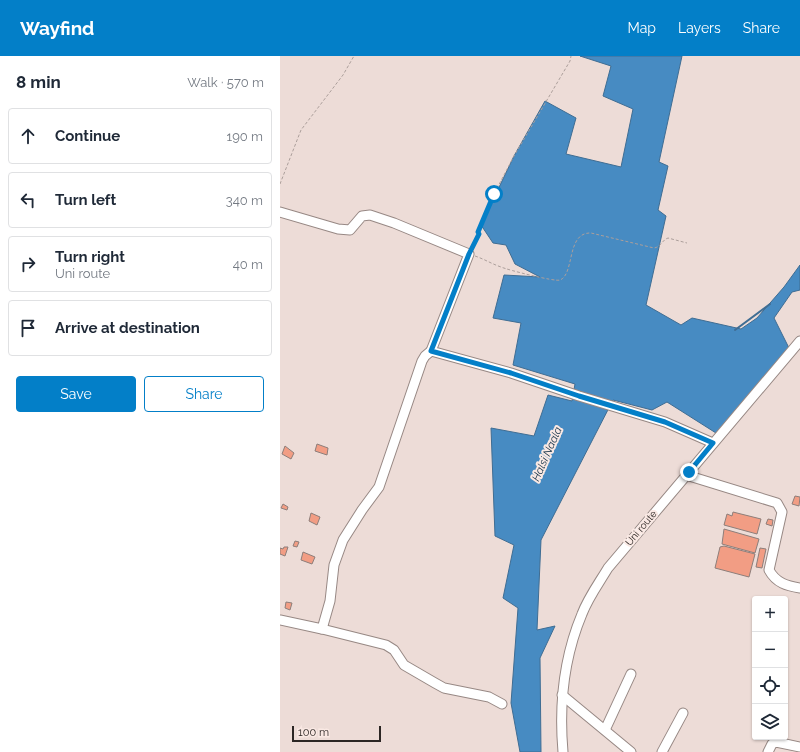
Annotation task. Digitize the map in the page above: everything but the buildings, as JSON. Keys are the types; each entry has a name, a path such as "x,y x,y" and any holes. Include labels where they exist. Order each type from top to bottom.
{"street":[{"path":"280,212 338,229 350,230 362,216 370,215 394,223 469,254 431,351 424,356 422,361 379,487 343,540 334,565 330,601 322,629"},
{"name":"Uni route","path":"563,752 562,695 573,642 582,613 596,586 608,568 800,341"},
{"path":"431,351 511,373 579,396 665,422 713,443"},
{"path":"686,475 777,503 782,512 769,570 773,578 784,586 800,588"},
{"path":"280,620 386,645 394,650 404,665 444,688 489,697 502,704"},
{"path":"605,730 631,674"},
{"path":"562,695 631,752"},
{"path":"662,752 683,713"},
{"path":"768,752 772,744 776,742 800,747"}],"path":[{"path":"280,184 301,130 343,75 354,56"},
{"path":"571,56 570,61 504,175 469,254 505,269 546,279 558,280 564,278 566,275 569,268 570,257 575,245 581,236 586,233 654,248 658,247 668,238 687,243"}],"water":[{"path":"580,56 682,56 659,162 668,166 658,210 666,216 646,305 681,325 692,318 741,329 757,318 784,287 800,265 800,290 792,292 774,318 789,348 716,433 667,402 652,410 613,400 541,540 537,630 555,626 540,658 541,752 520,752 511,703 518,608 503,598 514,545 495,536 491,428 534,436 548,395 572,401 575,384 513,365 521,323 493,318 504,275 540,277 515,264 506,245 493,243 481,225 514,156 545,101 576,118 566,154 621,167 633,109 603,96 611,66"}],"waterway":[{"name":"Halsi Naala","path":"735,330 770,304"}],"route":[{"path":"494,194 431,351 511,373 579,396 665,422 713,443 689,472"}]}
